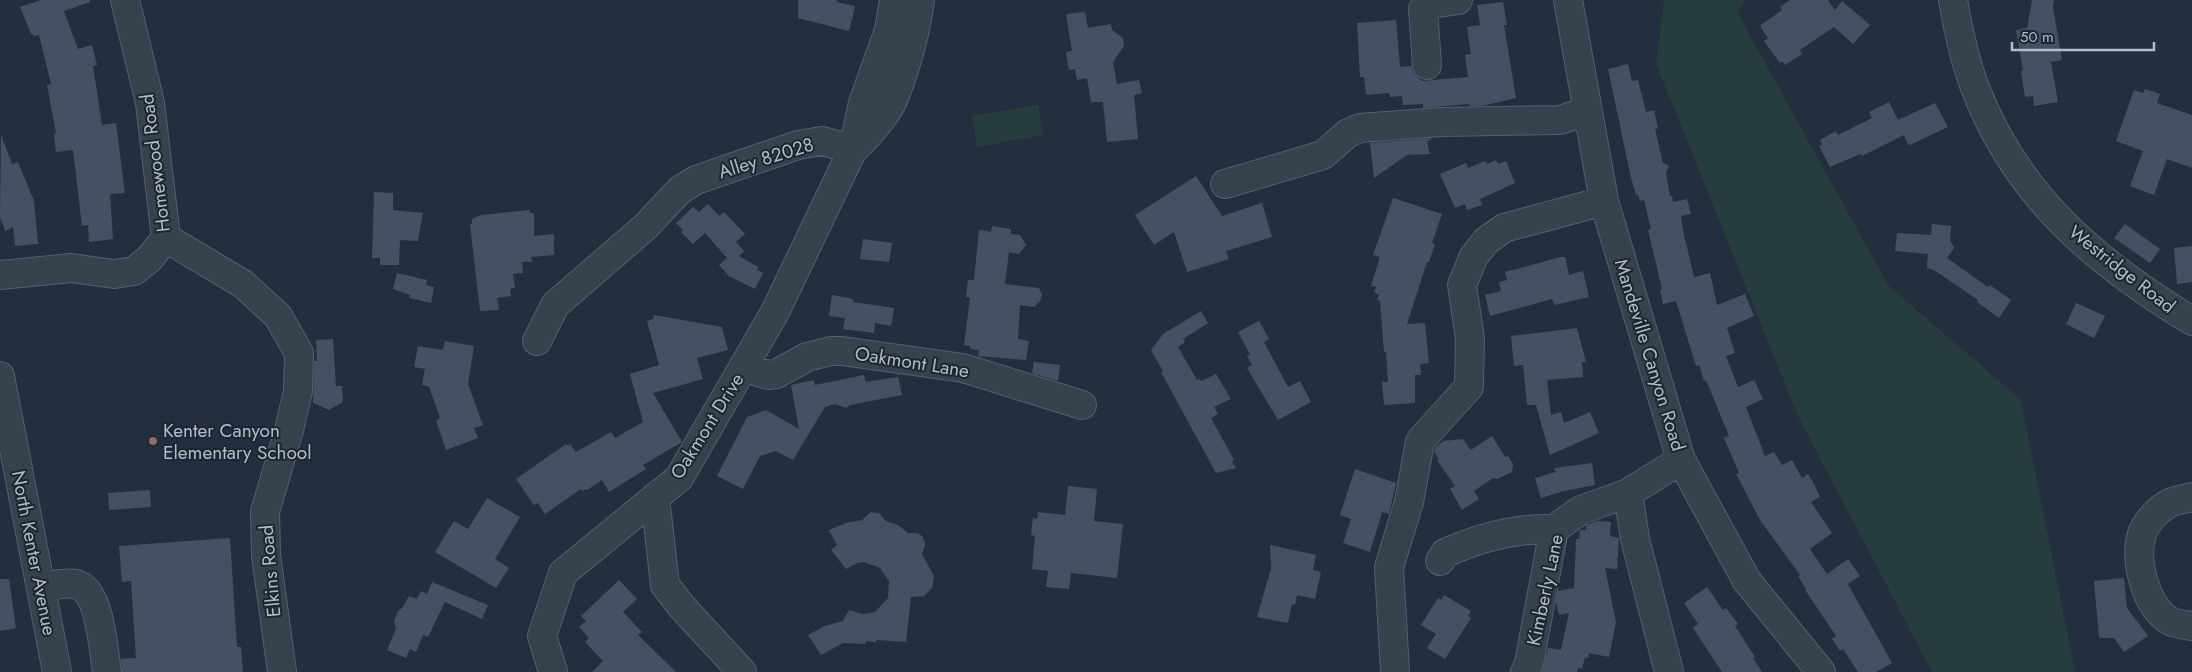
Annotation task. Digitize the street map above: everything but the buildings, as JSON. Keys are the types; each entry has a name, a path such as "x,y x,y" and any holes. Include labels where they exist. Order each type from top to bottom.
{"street":[{"name":"Homewood Road","path":"0,275 71,268 114,274 134,271 149,259 166,238 150,103 125,0"},
{"name":"Oakmont Drive","path":"553,672 542,636 564,573 678,478 775,312 853,149 863,103 889,30 894,0"},
{"name":"Oakmont Drive","path":"853,149 862,143 894,100 917,20 920,0"},
{"path":"1428,64 1423,9 1431,4 1458,0"},
{"name":"Mandeville Canyon Road","path":"1568,0 1604,200 1681,460 1747,580 1821,672"},
{"name":"Westridge Road","path":"1952,0 1974,85 1998,139 2024,181 2054,216 2093,251 2133,283 2192,321"},
{"path":"1225,184 1324,155 1348,133 1360,128 1441,122 1560,120 1587,111"},
{"name":"Alley 82028","path":"538,341 555,305 645,227 680,190 696,180 798,146 822,141 853,149"},
{"path":"1395,672 1390,568 1409,502 1420,441 1469,387 1470,339 1462,285 1474,256 1486,242 1504,228 1604,200"},
{"name":"Elkins Road","path":"166,238 243,284 278,316 299,353 298,391 290,430 264,512 266,555 282,672"},
{"name":"Oakmont Lane","path":"743,367 768,375 776,374 807,357 826,352 842,351 963,368 1082,405"},
{"name":"North Kenter Avenue","path":"0,376 57,672"},
{"name":"Kimberly Lane","path":"1525,672 1529,663 1554,529 1581,510 1628,493 1681,460"},
{"path":"1628,493 1635,539 1668,672"},
{"path":"2192,497 2169,503 2153,517 2142,533 2139,551 2141,573 2149,596 2170,621 2192,626"},
{"path":"655,498 665,585 682,607 742,672"},
{"path":"1440,561 1445,553 1494,537 1529,528 1554,529"},
{"path":"41,587 75,584 88,591 95,603 107,672"}],"green space":[{"path":"1664,0 1746,0 1737,12 1888,285 2021,400 2075,672 1932,672 1799,418 1656,64"},
{"path":"1038,105 1043,135 977,147 972,116"}],"place":[{"name":"Kenter Canyon Elementary School","path":"153,441"}]}
